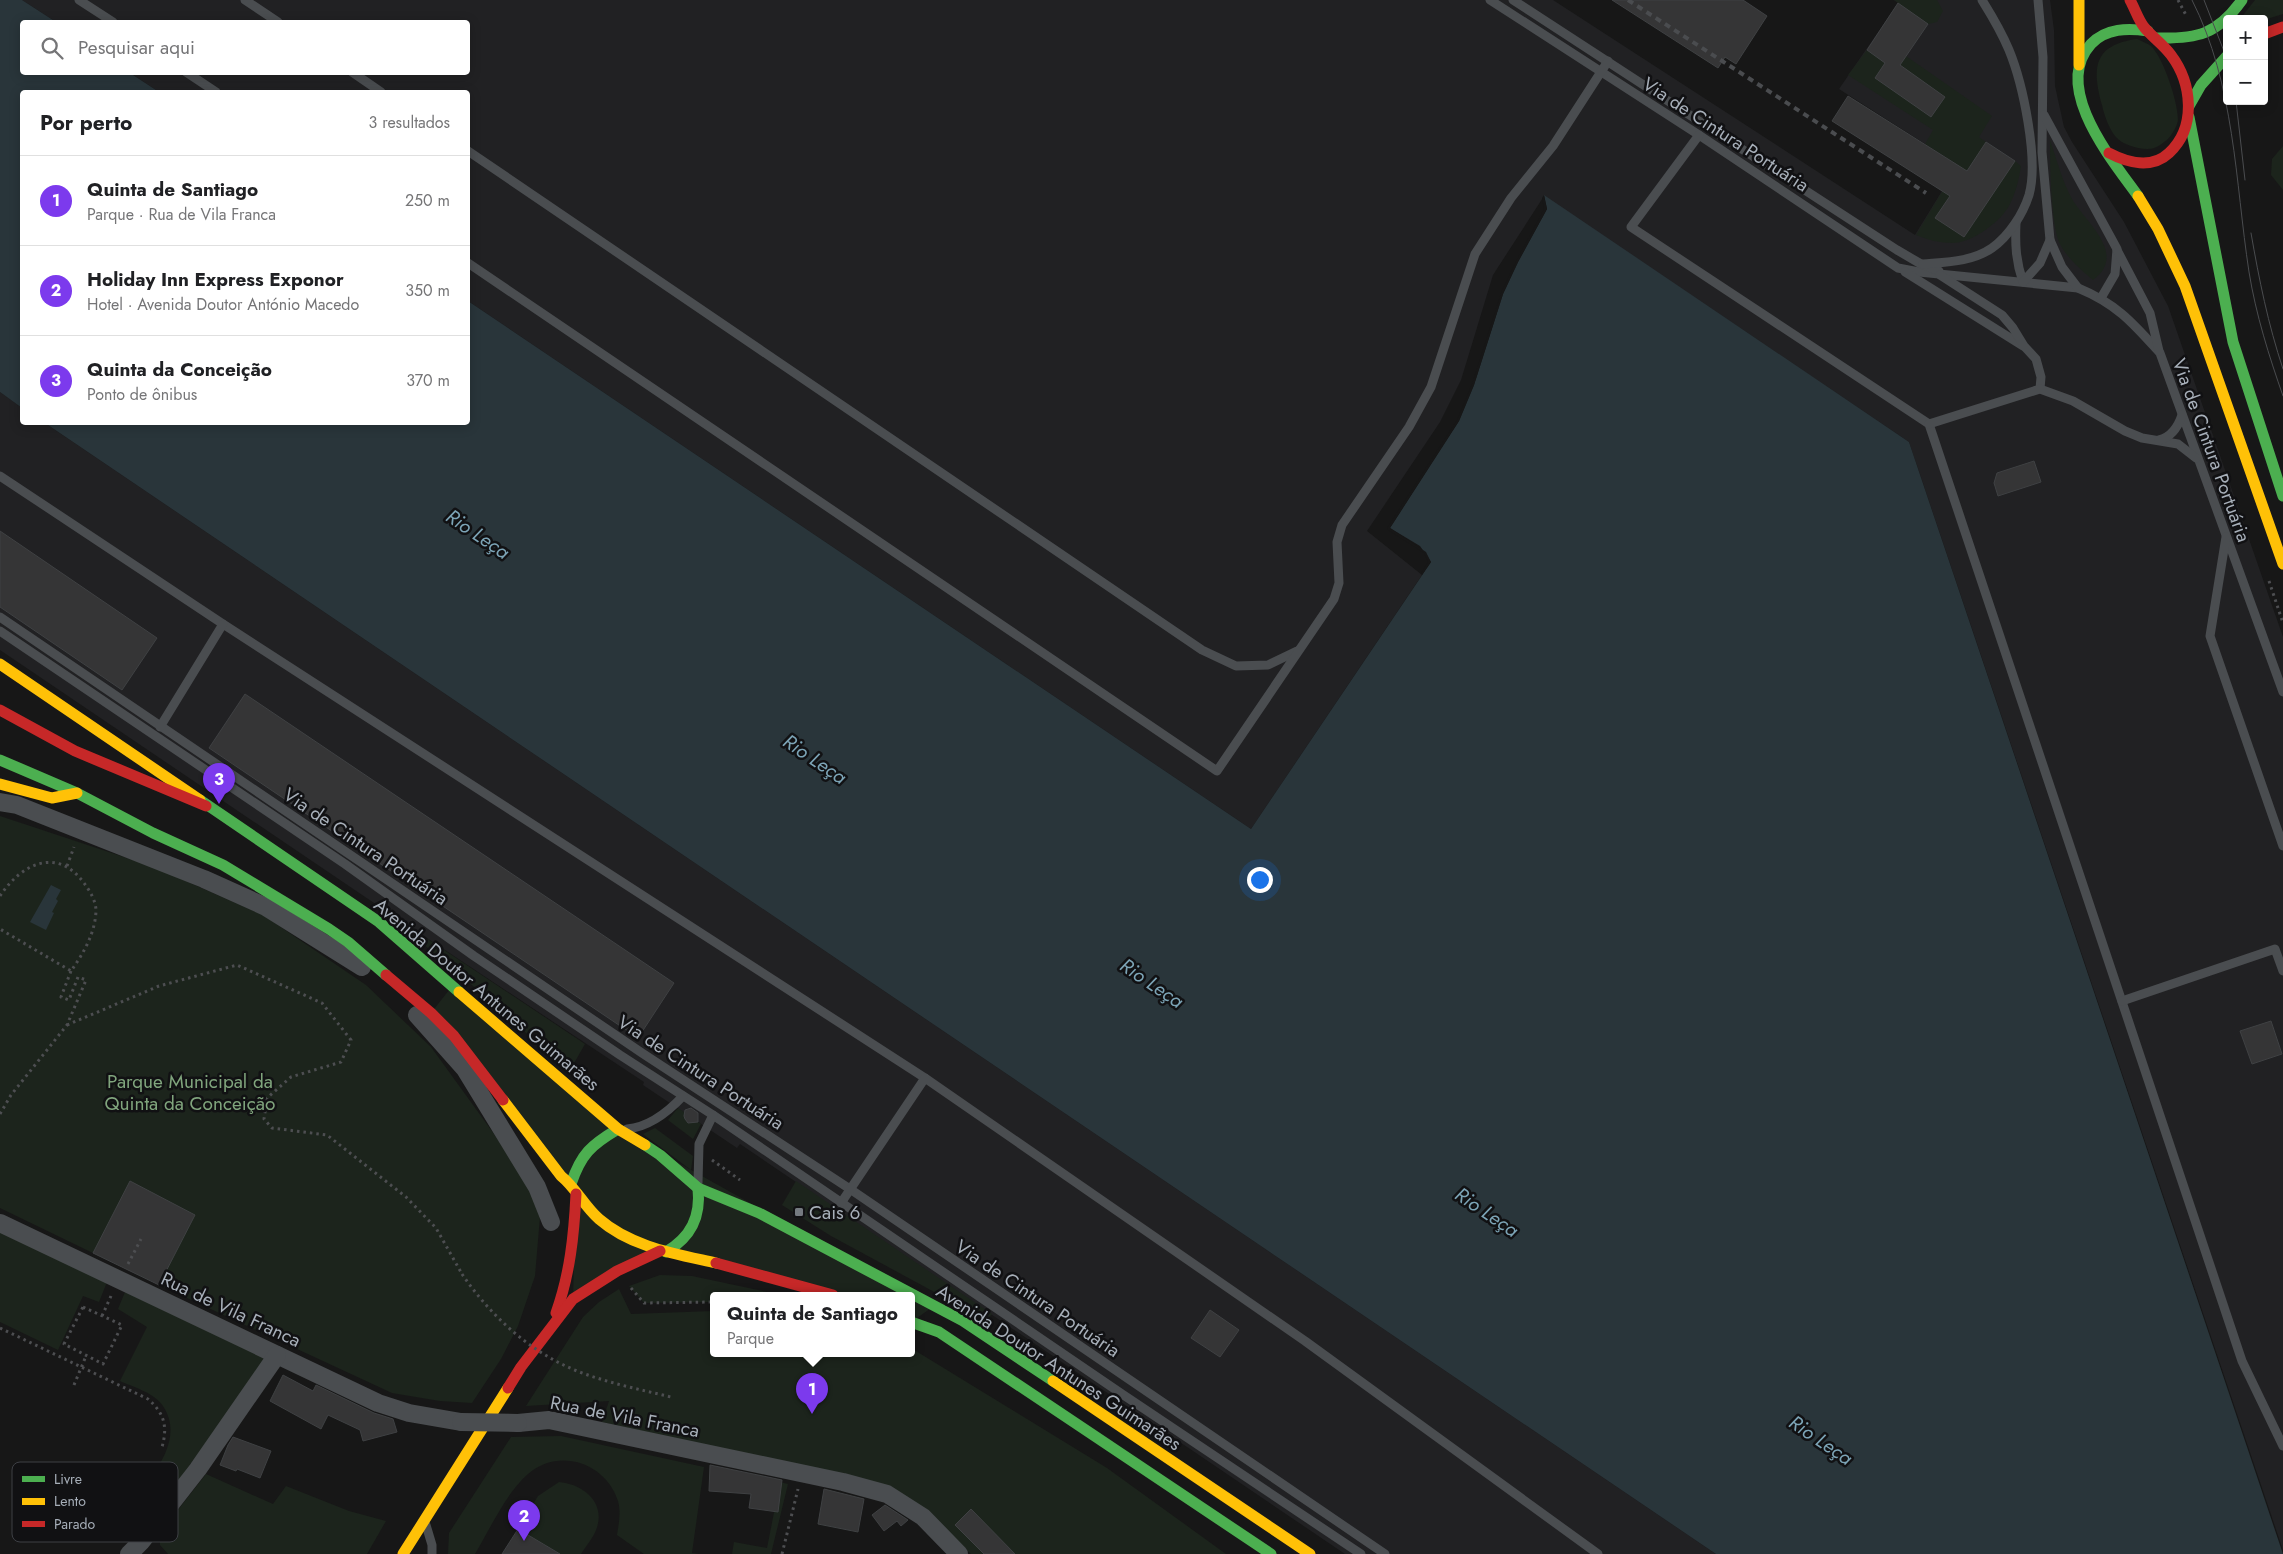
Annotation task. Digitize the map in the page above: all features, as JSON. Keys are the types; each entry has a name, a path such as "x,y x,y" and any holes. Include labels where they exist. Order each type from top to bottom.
{"main road":[{"path":"2079,0 2080,89 2090,124 2149,211 2179,271 2198,318 2283,564"},
{"path":"2130,0 2152,35 2164,45 2175,60 2189,111 2233,342 2283,496"},
{"path":"2079,71 2090,45 2101,36 2114,30 2130,28 2152,35 2184,39 2207,32 2228,16 2242,0"},
{"path":"2268,33 2283,27"},
{"path":"2109,153 2124,162 2140,164 2159,161 2175,149 2185,130 2189,111 2202,85 2224,60"},
{"path":"0,664 206,806"},
{"path":"0,710 75,751 206,806"},
{"path":"0,760 77,793 153,833 223,865 348,942 431,1013 454,1036 561,1176 599,1219 622,1234 663,1251 724,1265 822,1292"},
{"path":"0,784 52,798 77,793"},
{"name":"Avenida Doutor Antunes Guimarães","path":"206,806 380,922 618,1130 660,1155 698,1188 760,1213 908,1292"},
{"path":"552,1325 566,1288 574,1240 573,1189 580,1158 590,1147 618,1130"},
{"path":"403,1554 521,1367 552,1325 574,1298 617,1270 680,1245 695,1226 699,1213 698,1188"},
{"name":"Avenida Doutor Antunes Guimarães","path":"915,1295 963,1321 1310,1554"},
{"name":"Avenida Doutor Antunes Guimarães","path":"915,1323 939,1332 1271,1554"}],"street":[{"path":"0,802 17,805 204,879 266,907 353,960 414,1011 465,1069 537,1187 551,1222"},
{"name":"Rua de Vila Franca","path":"0,1223 378,1403 409,1413 461,1422 518,1423 549,1420 843,1482 887,1494 923,1517 959,1554"},
{"path":"178,1495 278,1355"},
{"path":"133,1553 142,1542"}],"lane":[{"path":"79,0 109,20"},
{"path":"245,0 275,20"},
{"name":"Via de Cintura Portuária","path":"1490,0 1699,135 1898,268 1938,274 2078,288 2102,298 2129,318 2160,353 2283,692"},
{"name":"Via de Cintura Portuária","path":"1513,0 1920,264 1951,275"},
{"path":"1920,264 1964,260 1992,248 2016,224 2029,195 2031,164 2027,113 2018,77 2008,49 1982,0"},
{"path":"2038,0 2043,57 2042,152 2050,240 2062,267 2078,288"},
{"path":"470,264 1217,771 1334,599 1340,583 1337,542 1342,525 1409,427 1431,387 1475,254 1511,198 1553,146 1608,61"},
{"path":"190,75 213,90"},
{"path":"356,75 378,90"},
{"path":"2043,113 2150,313 2160,353"},
{"path":"1699,135 1631,228 1929,424 2242,1361 2283,1446"},
{"path":"470,152 1202,650 1236,666 1268,665 1299,650"},
{"path":"2016,224 2015,246 2017,266 2023,282 2040,263 2050,240"},
{"path":"2102,298 2115,274 2117,249"},
{"path":"1920,264 2002,315 2024,346 2036,359 2041,377 2040,389"},
{"path":"1898,268 2024,346"},
{"path":"1929,424 2040,389 2073,402 2125,431 2142,438 2178,444 2198,460"},
{"path":"2158,440 2168,438 2179,424 2182,415"},
{"path":"0,476 223,624 925,1078 1305,1341 1598,1554"},
{"path":"2226,537 2210,636 2283,846"},
{"name":"Via de Cintura Portuária","path":"0,618 642,1053 850,1189 1385,1554"},
{"path":"160,726 223,624"},
{"name":"Via de Cintura Portuária","path":"0,631 346,864 555,1011 713,1115 1361,1554"},
{"path":"2122,1001 2275,948 2283,971"},
{"path":"841,1203 925,1078"},
{"path":"618,1130 635,1128 657,1118 683,1096"},
{"path":"698,1188 699,1144 713,1115"},
{"path":"424,1519 432,1545 432,1554"}],"path":[{"path":"0,895 15,876 27,868 40,864 67,866 78,876 89,891 96,910 94,926 84,953 71,971 61,997 69,1000 78,977 86,980 68,1024 12,1095 0,1114"},
{"path":"0,930 71,971"},
{"path":"68,1024 159,986 237,964 322,1003 351,1040 341,1062 291,1076 267,1098 264,1119 272,1128 327,1135 406,1198 436,1228 462,1274 479,1299 501,1322 525,1341 555,1360 584,1374 671,1397"},
{"path":"118,1279 141,1239"},
{"path":"617,1270 644,1303 710,1302"},
{"path":"82,1307 122,1325 103,1364 86,1356 64,1344 82,1307"},
{"path":"0,1328 148,1399 159,1409 164,1421 166,1434 162,1447"},
{"path":"74,1385 86,1356"},
{"path":"782,1554 802,1473"}],"shaded area":[{"path":"22,0 1553,0 1915,235 1958,165 1839,89 1898,3 1894,0 2050,0 2054,30 2055,86 2064,127 2124,222 2168,306 2283,637 2283,1550 1909,442 1544,196 1493,275 1461,380 1440,422 1367,531 1422,575 1251,829 470,302 470,90 156,90 133,75 470,75 470,20 53,20"},
{"path":"0,392 20,407 20,425 48,425 1716,1554 1345,1554 740,1144 737,1148 643,1085 644,1082 377,905 0,650"}],"green space":[{"path":"1894,0 1937,0 1943,11 1937,22 1928,24"},
{"path":"2255,0 2283,0 2283,14 2268,19 2268,15 2243,15"},
{"path":"2137,39 2151,46 2156,52 2169,81 2176,103 2178,120 2175,129 2171,136 2161,145 2150,149 2130,146 2121,142 2115,136 2104,114 2097,80 2099,60 2104,53 2122,42"},
{"path":"1867,50 1885,63 1875,78 1931,117 1945,97 1900,65 1906,56 1992,116 1979,137 1986,142 1935,218 1964,237 2015,161 2021,166 2014,195 2006,211 1986,230 1970,239 1954,243 1934,241 1916,235 1958,165 1925,144 1933,130 1848,75"},
{"path":"2050,140 2068,192 2094,228 2105,249 2106,260 2103,270 2093,280 2079,268 2062,248 2056,233"},
{"path":"2283,146 2283,190 2271,175 2272,159"},
{"name":"Parque Municipal da Quinta da Conceição","path":"0,816 154,867 263,915 366,985 431,1047 494,1134 541,1205 535,1276 518,1326 501,1359 472,1403 440,1401 392,1393 159,1285 0,1208"},
{"path":"377,905 585,1044 569,1072 492,1002"},
{"path":"453,985 618,1129 909,1292 821,1292 666,1252 573,1299 576,1193 431,1013"},
{"path":"678,1108 701,1124 693,1139 668,1120"},
{"path":"655,1128 693,1156 691,1170 643,1134"},
{"path":"796,1181 992,1314 986,1320 831,1236 782,1205"},
{"path":"0,1230 107,1282 99,1302 83,1296 58,1350 0,1322"},
{"path":"660,1275 692,1276 767,1292 710,1292 710,1302 644,1303 629,1286"},
{"path":"619,1289 631,1314 710,1311 710,1357 915,1357 915,1350 1107,1468 1226,1554 971,1554 927,1512 882,1485 602,1422 609,1401 526,1406 583,1317 599,1302"},
{"path":"125,1292 268,1359 178,1481 178,1462 160,1462 167,1449 170,1435 169,1420 163,1406 155,1397 120,1381 147,1327 118,1309"},
{"path":"915,1295 934,1306 915,1319"},
{"path":"561,1436 704,1467 692,1553 699,1554 644,1554 617,1535 619,1522 618,1501 612,1488 603,1477 580,1463 553,1461 540,1466 520,1482 499,1512 475,1554 448,1554 449,1533 511,1437"},
{"path":"206,1474 273,1504 286,1486 349,1511 386,1521 367,1554 168,1554 160,1545 160,1542 178,1542 178,1510"},
{"path":"559,1482 584,1491 591,1497 598,1511 599,1520 596,1530 581,1554 560,1554 518,1529 538,1496"},
{"path":"780,1482 788,1484 771,1554 732,1554 734,1542 767,1548"}],"water":[{"path":"0,0 22,0 53,20 20,20 20,75 133,75 156,90 20,90 20,407 0,392"},
{"name":"Rio Leça","path":"1544,195 1909,442 2283,1554 1716,1554 48,425 470,425 470,302 1251,829 1431,562 1420,546 1390,528 1459,421 1474,385 1503,294 1547,209"},
{"path":"51,885 61,890 52,912 54,913 46,930 30,922"}],"pier":[{"path":"1544,195 1547,209 1503,294 1474,385 1459,421 1390,528 1426,552 1431,562 1422,575 1421,573 1428,562 1424,553 1387,528 1457,420 1472,384 1501,293 1544,209 1542,198"}],"building":[{"path":"1612,0 1743,0 1767,16 1736,64 1725,57 1718,68"},
{"path":"1898,3 1928,24 1900,65 1945,97 1931,117 1875,78 1885,63 1867,50"},
{"path":"1848,96 1967,171 1986,142 2015,161 1964,237 1935,218 1950,196 1832,121"},
{"path":"2034,461 2041,482 1998,496 1994,483 1997,473"},
{"path":"0,531 157,638 122,690 0,607"},
{"path":"245,694 674,983 638,1038 209,748"},
{"path":"2271,1021 2282,1054 2252,1064 2240,1031"},
{"path":"691,1108 698,1113 698,1122 688,1123 685,1119 685,1110"},
{"path":"130,1181 195,1215 159,1285 93,1253"},
{"path":"1210,1310 1239,1330 1220,1357 1191,1338"},
{"path":"283,1375 313,1391 316,1385 374,1413 393,1419 397,1432 363,1441 360,1430 328,1415 321,1429 270,1401"},
{"path":"233,1437 271,1451 260,1478 220,1465"},
{"path":"710,1465 782,1480 778,1512 749,1508 751,1494 709,1491"},
{"path":"824,1489 864,1499 858,1532 818,1524"},
{"path":"885,1505 908,1520 901,1526 897,1521 884,1531 872,1515"},
{"path":"971,1509 1015,1554 984,1554 955,1525"},
{"path":"518,1529 560,1554 502,1554"}],"tram line":[{"path":"2192,0 2206,32 2217,65 2225,99 2255,304 2283,396"},
{"path":"2204,0 2223,49"},
{"path":"2236,105 2245,180"},
{"path":"2251,233 2264,301 2283,369"}],"railway":[{"path":"1628,0 1926,193"}],"traffic: fast":[{"path":"2156,38 2195,36 2215,28 2233,12 2242,0"},
{"path":"2138,196 2114,164 2090,123 2082,102 2078,81 2081,62 2091,44 2097,39 2118,30 2148,31"},
{"path":"2189,106 2201,85 2223,60"},
{"path":"2189,117 2233,342 2283,496"},
{"path":"0,760 77,793 153,833 223,865 329,929 348,942 386,975"},
{"path":"200,800 379,922 459,992"},
{"path":"571,1184 579,1165 588,1151 618,1129"},
{"path":"645,1145 660,1155 698,1188 759,1213 908,1292"},
{"path":"666,1252 688,1233 696,1217 699,1198 698,1188"},
{"path":"915,1296 963,1321 1053,1381"},
{"path":"915,1323 939,1332 1271,1554"}],"traffic: slow":[{"path":"2079,0 2079,65"},
{"path":"2138,196 2158,229 2185,286 2283,564"},
{"path":"0,664 200,800"},
{"path":"0,784 52,798 77,793"},
{"path":"459,992 618,1129 645,1145"},
{"path":"503,1100 561,1176 599,1219 612,1229 654,1248 716,1263"},
{"path":"1053,1381 1310,1554"},
{"path":"403,1554 508,1388"}],"traffic: jam":[{"path":"2109,153 2132,162 2140,163 2148,163 2162,158 2178,142 2184,131 2187,118 2187,91 2178,66 2168,51 2144,27 2130,0"},
{"path":"2268,33 2283,27"},
{"path":"0,710 75,751 206,806"},
{"path":"386,975 431,1013 454,1036 503,1100"},
{"path":"556,1313 565,1284 574,1224 576,1194"},
{"path":"508,1388 521,1367 573,1299 617,1271 660,1251"},
{"path":"716,1263 822,1292"}],"place":[{"name":"Quinta da Conceição","path":"219,804"},
{"name":"Cais 6","path":"799,1212"},
{"name":"Quinta de Santiago","path":"812,1414"},
{"name":"Holiday Inn Express Exponor","path":"524,1541"}]}
